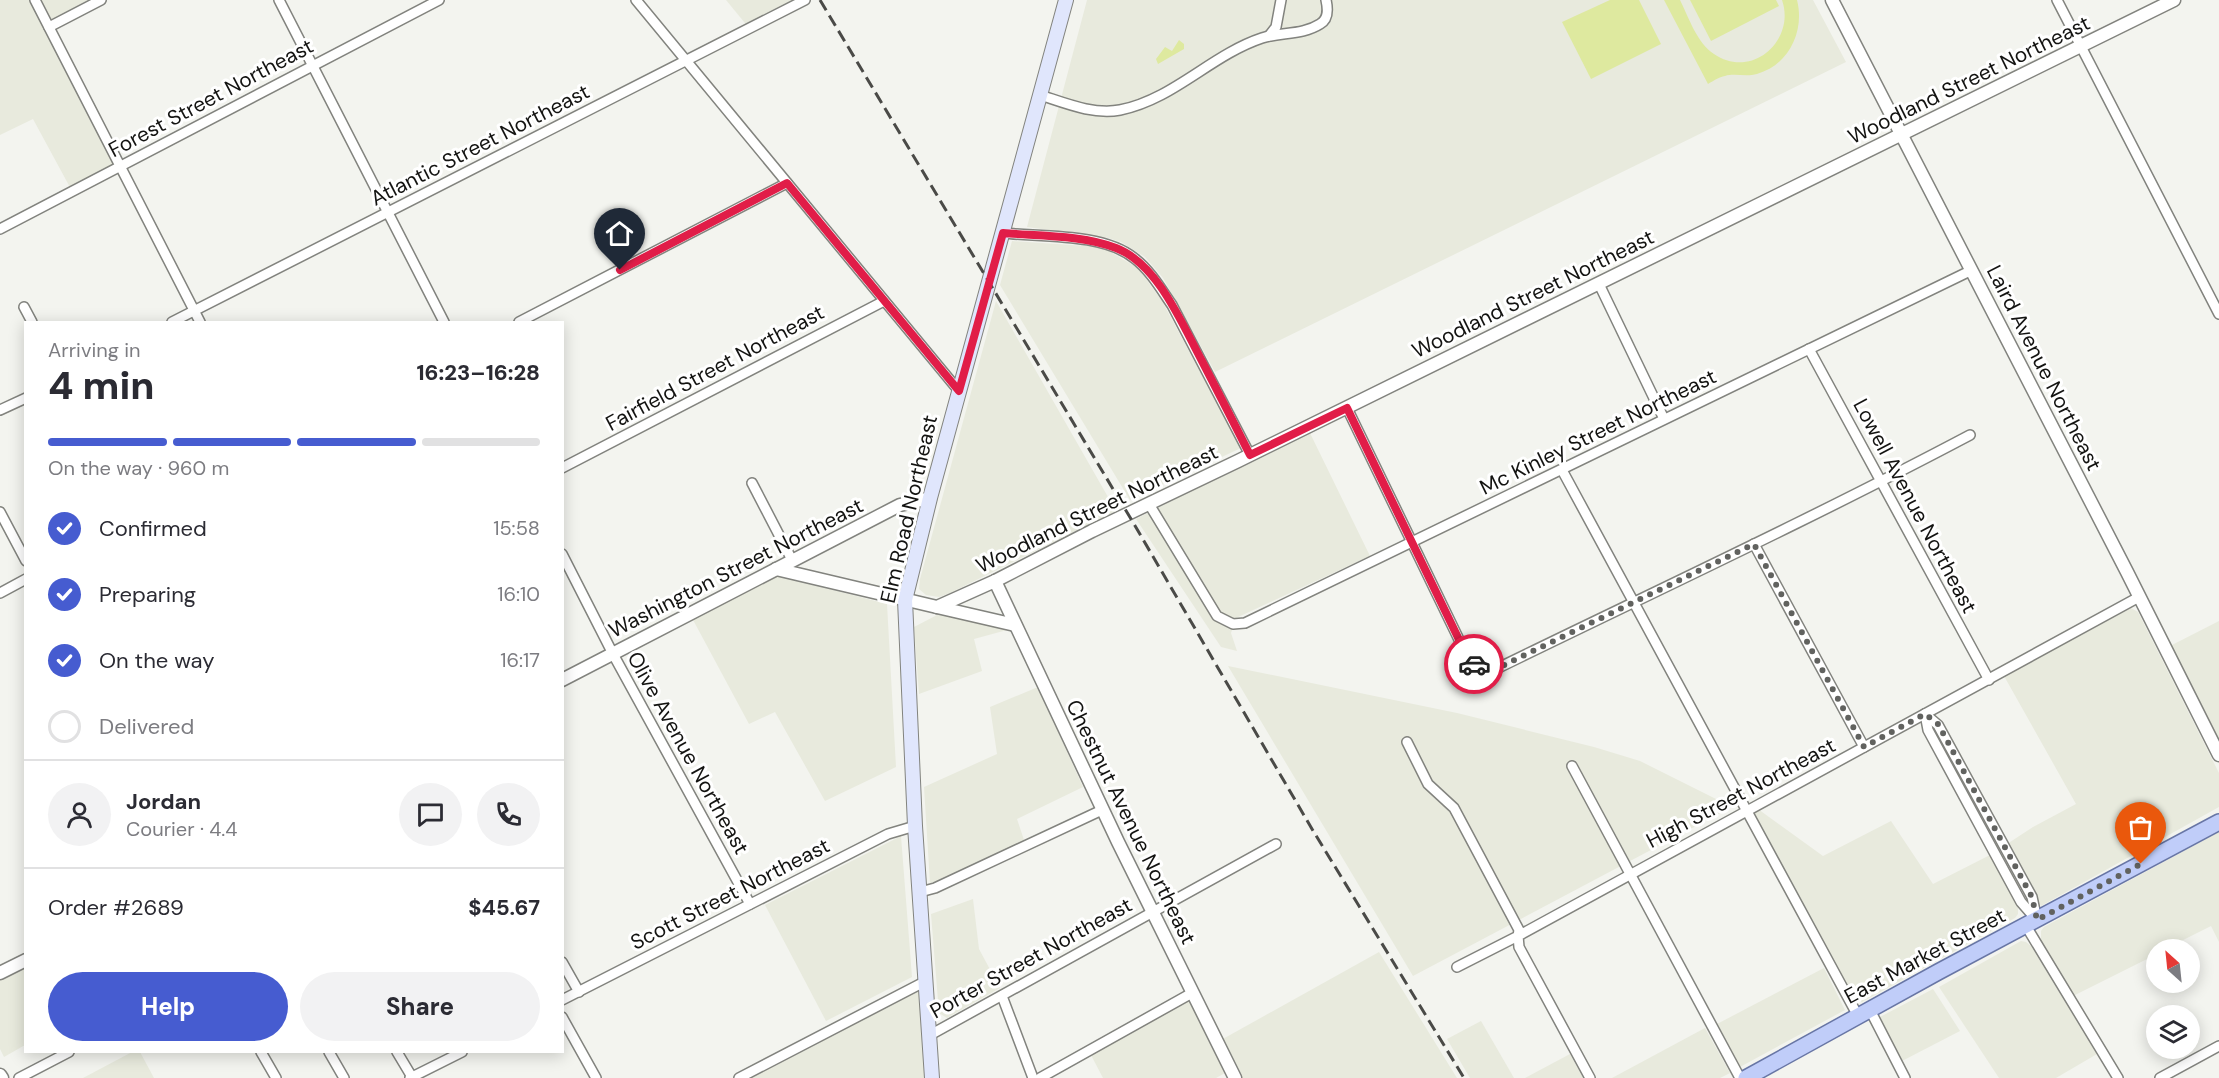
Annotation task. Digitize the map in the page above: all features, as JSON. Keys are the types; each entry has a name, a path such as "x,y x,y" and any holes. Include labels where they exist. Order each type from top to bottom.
{"main road":[{"name":"Elm Road Northeast","path":"932,1078 915,826 905,600 930,498 1066,0"},
{"name":"East Market Street","path":"1746,1078 2219,822"}],"street":[{"path":"35,0 199,321"},
{"path":"49,27 101,0"},
{"path":"279,0 443,321"},
{"name":"Forest Street Northeast","path":"0,229 439,0"},
{"path":"636,0 959,391"},
{"name":"Atlantic Street Northeast","path":"174,321 805,0"},
{"path":"1269,36 1276,27 1281,0"},
{"path":"1040,95 1100,112 1130,108 1159,97 1230,52 1247,44 1269,36 1304,31 1322,23 1328,14 1326,0"},
{"name":"Laird Avenue Northeast","path":"1832,0 2219,755"},
{"path":"2057,0 2219,314"},
{"name":"Woodland Street Northeast","path":"937,607 995,581 2174,0"},
{"path":"521,321 787,183"},
{"path":"1003,233 1104,243 1137,260 1172,305 1250,455"},
{"name":"Mc Kinley Street Northeast","path":"1149,504 1217,616 1227,622 1239,624 1413,542 1972,270"},
{"path":"1599,284 1664,419"},
{"name":"Fairfield Street Northeast","path":"564,467 884,301"},
{"path":"24,307 31,321"},
{"name":"Lowell Avenue Northeast","path":"1809,349 1989,680"},
{"path":"0,410 24,399"},
{"path":"1347,408 1465,652 1473,663 1482,669 1498,668 1881,482 1970,435"},
{"path":"1562,470 1746,811 1864,1013 1905,1078"},
{"path":"752,483 792,560"},
{"name":"Washington Street Northeast","path":"564,679 900,506 930,498"},
{"path":"0,512 24,557"},
{"path":"1754,544 1864,747"},
{"name":"Olive Avenue Northeast","path":"564,558 613,654 750,904"},
{"path":"776,569 1015,625"},
{"path":"0,592 24,580"},
{"name":"Chestnut Avenue Northeast","path":"995,581 1102,810 1235,1078"},
{"name":"High Street Northeast","path":"1457,967 1518,936 2139,597"},
{"path":"1925,714 1938,724 2032,897 2031,923 2118,1078"},
{"path":"1407,742 1428,784 1454,808 1519,930 1520,947 1590,1078"},
{"path":"1572,766 1740,1078"},
{"path":"920,892 935,888 1102,810"},
{"name":"Scott Street Northeast","path":"564,999 888,834 915,826"},
{"name":"Porter Street Northeast","path":"930,1035 1276,844"},
{"path":"0,973 24,961"},
{"path":"564,966 579,992"},
{"name":"Porter Street Northeast","path":"740,1078 926,981"},
{"path":"1040,1078 1192,993"},
{"path":"1002,996 1033,1078"},
{"path":"564,1021 596,1078"},
{"path":"2160,1078 2219,1046"},
{"path":"19,1078 67,1053"},
{"path":"262,1053 276,1078"},
{"path":"330,1053 344,1078"},
{"path":"398,1053 411,1078 460,1053"}],"shaded area":[{"path":"0,0 101,0 49,27 120,166 72,191 33,119 0,135"},
{"path":"726,0 805,0 749,28"},
{"path":"1087,0 1813,0 1846,62 1215,372 1163,278 1145,257 1121,242 1108,238 1027,227"},
{"path":"1012,241 1102,247 1138,268 1162,301 1241,448 1130,500 1000,285"},
{"path":"996,301 1116,511 950,593 939,597 926,595 919,589 920,579"},
{"path":"1309,431 1370,556 1236,618 1231,633 1237,651 1221,647 1136,519"},
{"path":"776,575 887,604 896,767 825,801 775,712 749,724 692,618"},
{"path":"2131,608 2138,612 2219,773 2219,807 2041,906 2007,844 2076,804 2004,676"},
{"path":"939,614 1007,630 974,639 982,671 919,694 914,627"},
{"path":"2219,621 2219,740 2170,646"},
{"path":"1228,666 1457,713 1594,747 1640,761 1732,807 1413,976"},
{"path":"1038,687 1083,787 1017,819 1025,843 939,882 930,883 924,787 997,754 990,707"},
{"path":"1758,809 1823,856 1891,821 1933,884 1990,855 2018,908 2018,914 2015,918 1862,1002 1854,999 1751,813"},
{"path":"2219,832 2219,942 2211,926 2185,939 2146,939 2146,960 2073,996 2041,943 2041,931 2044,927"},
{"path":"901,836 912,977 826,1021 765,905"},
{"path":"973,899 979,949 1000,988 947,1018 939,1013 931,914"},
{"path":"2021,941 2031,946 2097,1054 2056,1078 1999,1078 1939,987"},
{"path":"1379,952 1457,1078 1241,1078 1221,1040"},
{"path":"24,967 24,1046 4,1057 0,1049 0,979"},
{"path":"1824,968 1845,1010 1740,1067 1717,1024"},
{"path":"926,981 932,1078 739,1078"},
{"path":"1933,989 1960,1031 1902,1061 1880,1017"},
{"path":"1190,1000 1227,1072 1216,1078 1103,1078 1091,1055"},
{"path":"1481,1021 1514,1078 1470,1078 1447,1039"},
{"path":"1705,1028 1730,1073 1720,1078 1612,1078"},
{"path":"130,1053 141,1053 154,1078 83,1078"},
{"path":"1570,1054 1583,1078 1525,1078"}],"green space":[{"path":"1610,0 1639,0 1661,44 1591,79 1562,22"},
{"path":"1664,0 1680,0 1694,30 1703,43 1714,54 1728,61 1743,62 1756,59 1768,52 1777,42 1783,29 1785,15 1782,0 1797,0 1799,23 1786,55 1768,70 1753,75 1723,77 1708,84"},
{"path":"1690,0 1776,0 1779,6 1711,41"},
{"path":"1179,40 1184,44 1184,49 1158,64 1156,59 1165,47 1172,51"}],"railway":[{"path":"820,0 1134,524 1312,829 1464,1078"}],"way so far":[{"path":"1474,664 1488,670 1498,668 1754,544 1864,747 1925,714 1938,724 2032,897 2037,920 2141,864"}],"route":[{"path":"620,270 787,183 959,391 1003,233 1104,243 1117,248 1129,254 1145,268 1172,305 1250,455 1347,408 1465,652 1474,664"}]}
